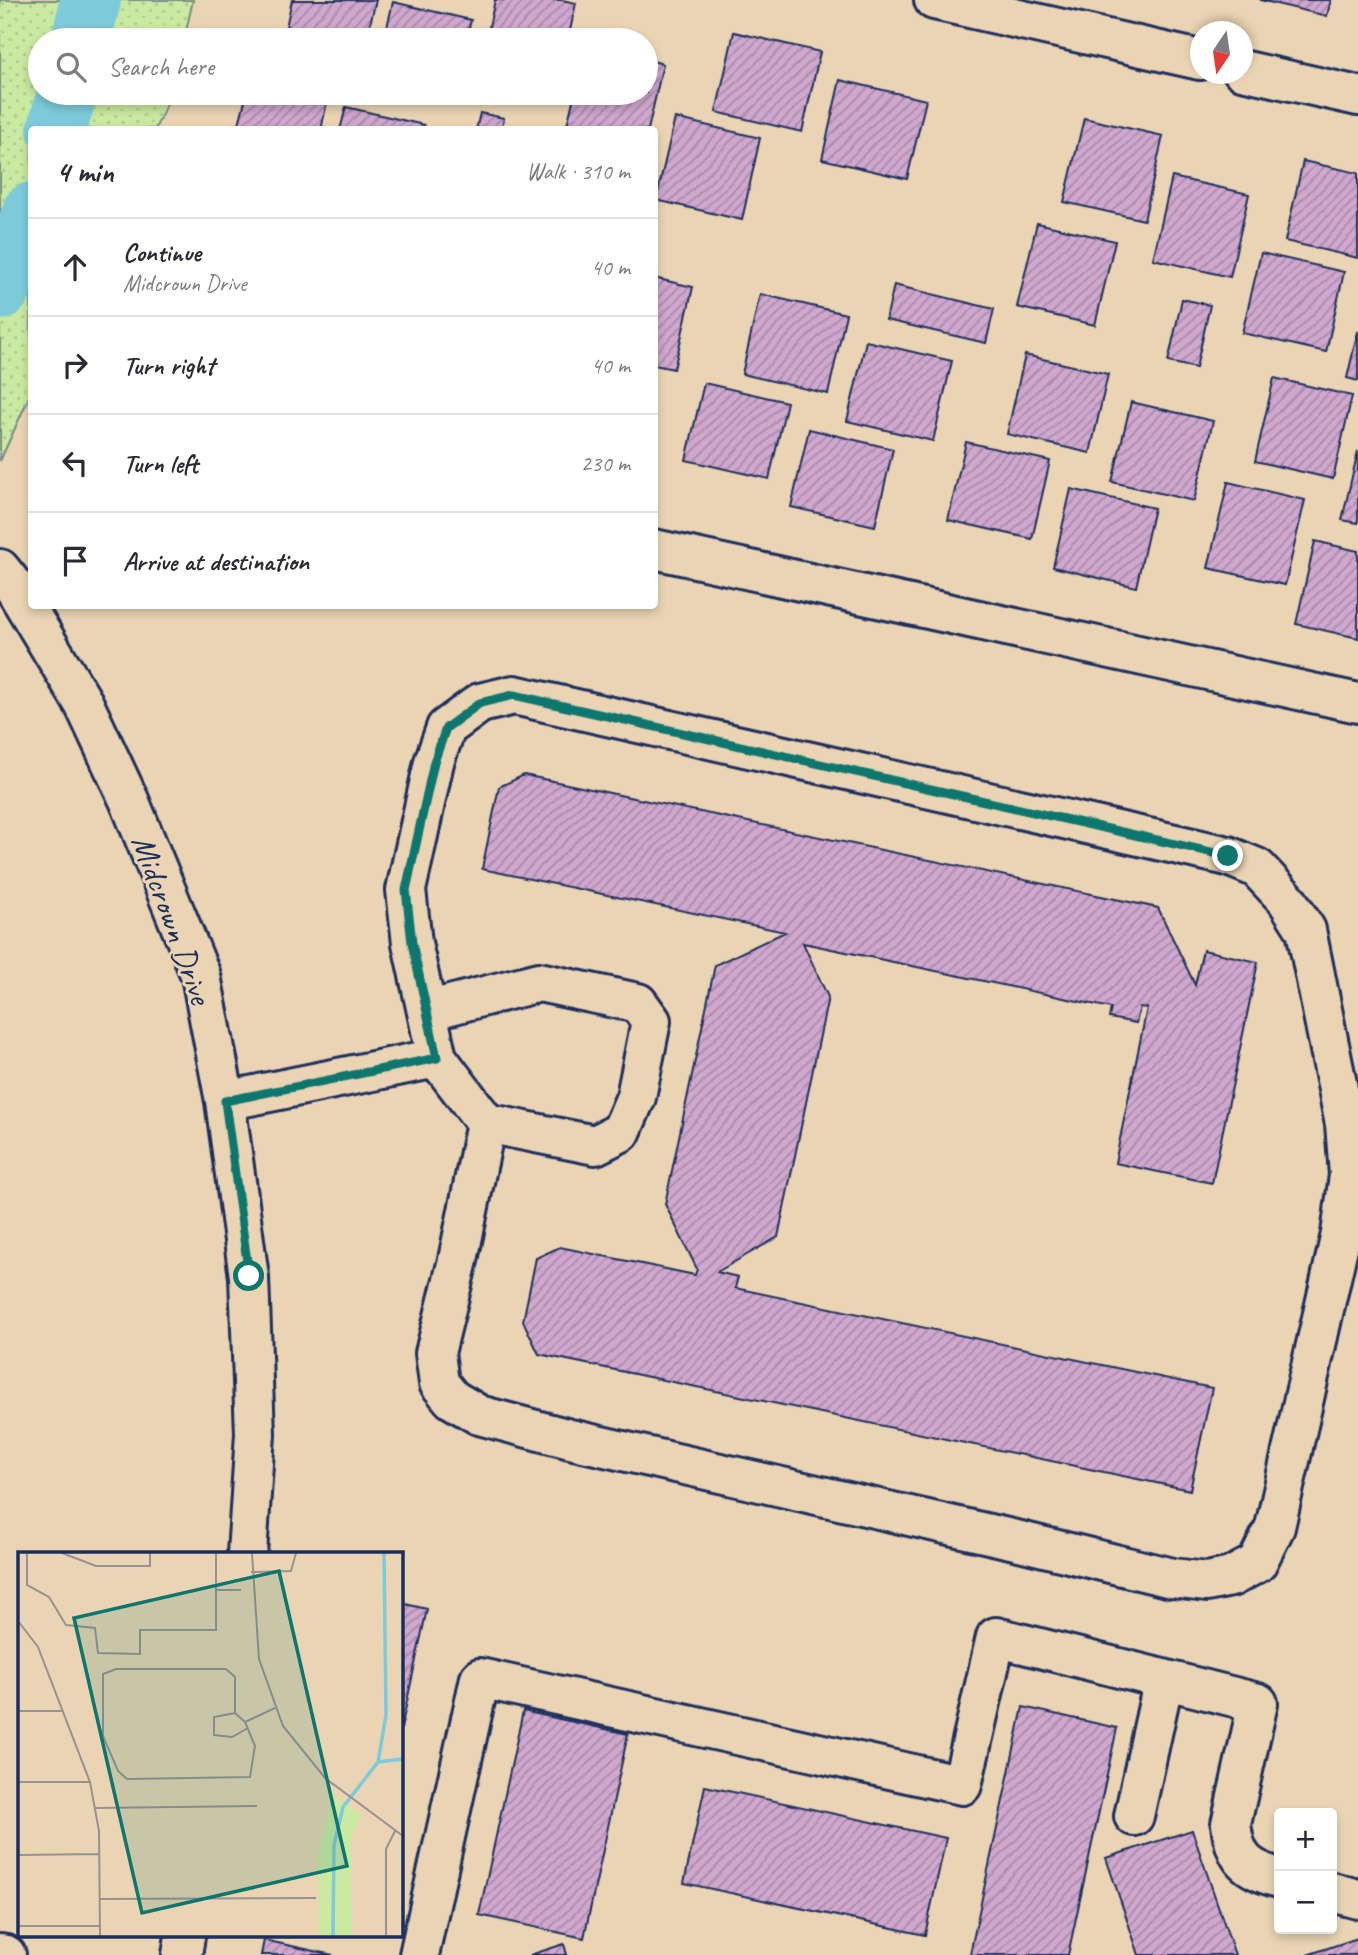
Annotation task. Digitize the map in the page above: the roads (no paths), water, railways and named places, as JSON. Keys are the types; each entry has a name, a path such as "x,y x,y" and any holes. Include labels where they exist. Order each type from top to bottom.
{"street":[{"path":"934,0 1190,58"},
{"path":"1253,72 1358,96"},
{"path":"658,550 1358,703"},
{"name":"Midcrown Drive","path":"0,569 12,584 84,704 129,800 201,976 225,1101 249,1276 256,1434 247,1552"},
{"path":"427,1011 539,982 638,1003 650,1021 635,1097 621,1132 595,1145 486,1123 437,1058 412,943 406,890 434,762 446,728 480,703 514,695 1228,856 1257,868 1287,900 1306,930 1345,1124 1349,1175 1341,1234 1275,1527 1257,1563 1231,1577 1207,1583 1172,1578 570,1439 478,1415 452,1399 439,1383 435,1353 458,1260 486,1123"},
{"path":"225,1101 437,1058"},
{"path":"415,1933 480,1678 962,1785 996,1637 1258,1703 1231,1824 1233,1841 1245,1864 1258,1873 1274,1877"},
{"path":"1134,1816 1164,1679"},
{"path":"1337,1893 1358,1899"},
{"path":"0,1954 6,1955"}],"waterway":[{"path":"84,28 91,0"},
{"path":"58,126 64,105"},
{"path":"0,290 11,273 28,224"}]}
